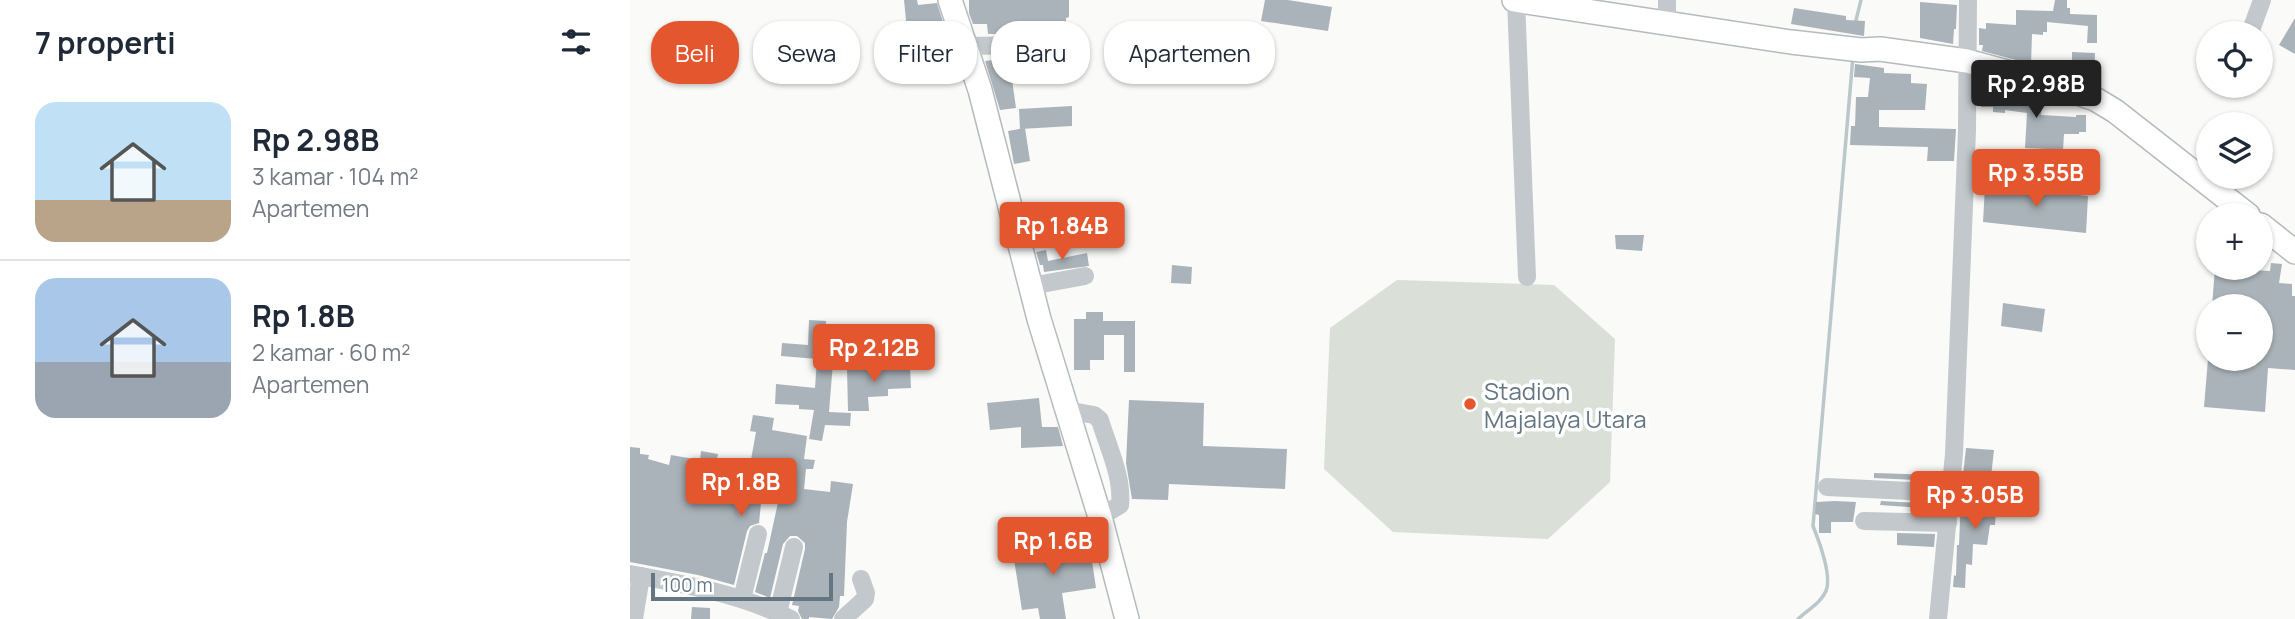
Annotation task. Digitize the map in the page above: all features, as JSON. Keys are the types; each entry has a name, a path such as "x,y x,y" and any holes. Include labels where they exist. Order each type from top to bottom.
{"main road":[{"path":"950,0 957,21"},
{"path":"1515,0 1667,12"},
{"path":"1592,0 1858,41 1880,49 1967,61 2048,83 2095,99 2135,125 2233,203"},
{"path":"977,81 1031,286 1100,517 1127,619"},
{"path":"2273,235 2295,252"}],"street":[{"path":"1515,0 1527,277"},
{"path":"1938,619 1951,489 1967,130 1968,0"},
{"path":"2254,21 2262,0"},
{"path":"1031,286 1085,276"},
{"path":"1827,487 1994,489"},
{"path":"1864,521 1948,523"},
{"path":"742,599 758,534"},
{"path":"634,619 636,575 742,599 784,616 794,547"},
{"path":"843,619 865,599 861,579"}],"shaded area":[{"name":"Stadion Majalaya Utara","path":"1397,280 1554,285 1615,339 1610,482 1548,539 1393,532 1324,469 1330,328"}],"building":[{"path":"904,0 917,0 918,5 937,3 943,21 906,21"},
{"path":"969,0 1069,0 1069,17 1066,21 991,21 991,34 988,34 987,24 972,21"},
{"path":"1265,0 1288,0 1332,7 1328,31 1261,21"},
{"path":"2055,0 2067,0 2070,14 2097,15 2097,43 2087,43 2088,26 2047,22 2047,32 2043,32 2043,35 2032,34 2031,64 1982,51 1983,45 1979,45 1979,28 1986,29 1986,23 2016,25 2016,10 2053,11"},
{"path":"1920,2 1957,5 1953,44 1920,38"},
{"path":"1794,8 1846,16 1846,20 1865,21 1864,36 1791,24"},
{"path":"2295,18 2295,54 2279,45"},
{"path":"2072,52 2095,53 2094,82 2072,76"},
{"path":"991,60 991,81 985,61"},
{"path":"1855,64 1884,68 1884,73 1911,74 1911,83 1927,84 1925,110 1879,110 1879,127 1956,129 1954,161 1927,161 1928,147 1850,145 1851,126 1855,126 1856,97 1868,97 1870,78 1854,77"},
{"path":"992,84 1013,84 1016,108 1000,110"},
{"path":"1981,91 2005,91 2005,94 2043,99 2041,115 2086,115 2086,132 2064,134 2063,150 2025,148 2027,113 2005,110 2005,113 1993,112 1993,107 1981,107"},
{"path":"1072,106 1072,126 1020,129 1019,109"},
{"path":"1025,128 1030,161 1014,164 1008,131"},
{"path":"1985,186 2088,196 2086,233 1983,222"},
{"path":"1615,235 1644,235 1642,251 1616,249"},
{"path":"1046,250 1048,261 1087,253 1089,266 1044,272 1036,252"},
{"path":"2273,263 2282,264 2279,283 2292,284 2292,296 2295,296 2295,370 2273,368 2273,294 2213,294 2214,280 2273,280"},
{"path":"1172,265 1192,267 1191,284 1171,283"},
{"path":"2003,303 2045,309 2042,332 2001,326"},
{"path":"1086,312 1103,312 1103,321 1135,321 1135,372 1124,372 1124,335 1104,335 1104,360 1090,360 1090,370 1074,370 1074,319 1086,319"},
{"path":"809,320 826,321 825,349 834,350 829,412 851,413 850,426 825,425 822,441 809,439 814,410 799,409 799,405 775,404 776,384 815,388 817,359 781,356 782,343 808,345"},
{"path":"910,366 911,388 888,389 888,396 868,397 869,411 848,411 847,368"},
{"path":"2207,371 2268,371 2265,412 2204,407"},
{"path":"1039,398 1042,427 1058,427 1063,446 1021,448 1021,427 990,430 987,403"},
{"path":"1129,400 1204,403 1203,446 1287,449 1285,489 1169,484 1168,500 1132,499 1126,463"},
{"path":"753,415 774,418 772,430 807,436 804,459 815,460 813,469 806,469 804,489 830,492 831,481 853,484 847,522 844,596 840,596 839,607 832,619 802,619 799,606 792,605 805,549 805,543 797,536 790,536 783,544 770,598 755,592 779,498 785,499 788,466 765,464 759,523 750,526 747,531 734,585 630,562 630,447 640,448 640,454 649,455 648,459 669,465 671,455 700,460 701,451 718,454 717,459 750,465 756,432 750,431"},
{"path":"1966,448 1994,450 1991,477 1963,475"},
{"path":"1874,473 1937,475 1936,481 1874,478"},
{"path":"1961,497 1993,504 1994,500 1998,499 2011,502 2009,513 1996,511 1995,525 1990,525 1987,545 1973,544 1972,565 1966,564 1965,588 1953,587 1959,545"},
{"path":"1881,501 1938,504 1937,509 1880,505"},
{"path":"1816,502 1856,502 1853,522 1831,522 1831,533 1819,533 1819,515 1815,514"},
{"path":"1897,533 1935,534 1934,547 1897,545"},
{"path":"1089,541 1096,588 1062,593 1066,619 1040,619 1038,608 1022,610 1013,553"},
{"path":"692,607 710,608 710,619 691,619"}],"waterway":[{"path":"1855,24 1861,0"},
{"path":"1798,619 1821,599 1827,585 1824,558 1813,526 1853,56"}],"place":[{"name":"Stadion Majalaya Utara","path":"1470,404"}]}
